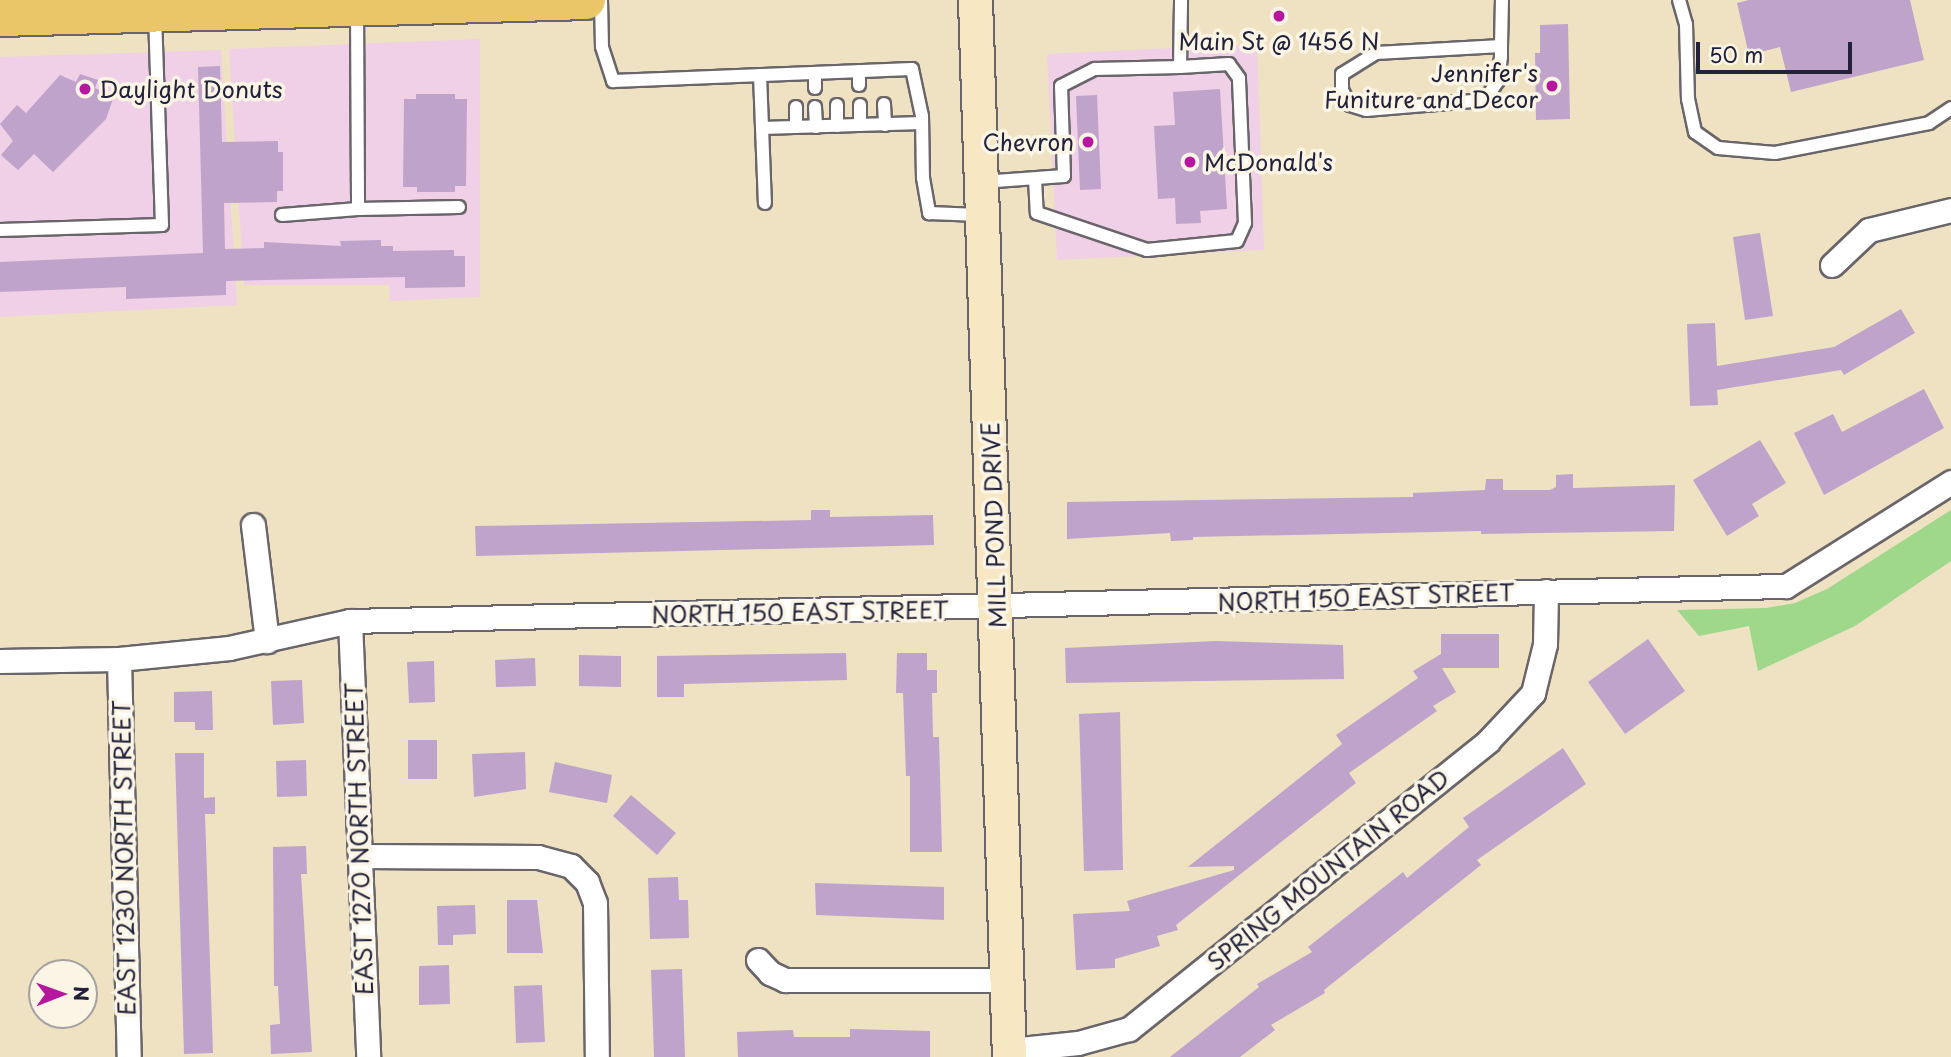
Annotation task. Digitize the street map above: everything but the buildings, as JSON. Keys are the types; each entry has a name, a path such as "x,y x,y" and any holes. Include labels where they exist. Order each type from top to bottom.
{"main road":[{"path":"0,17 103,7 155,13 357,8 397,3 586,0"},
{"name":"MILL POND DRIVE","path":"975,0 1010,1053"}],"street":[{"path":"1832,265 1869,230 1951,210"},
{"name":"NORTH 150 EAST STREET","path":"0,661 119,659 267,641 350,621 997,608 1786,586 1951,482"},
{"path":"253,524 267,641"},
{"name":"SPRING MOUNTAIN ROAD","path":"1010,1053 1078,1043 1129,1029 1489,741 1533,693 1545,644 1546,591"},
{"name":"EAST 1270 NORTH STREET","path":"350,621 368,1057"},
{"name":"EAST 1230 NORTH STREET","path":"119,659 129,1057"},
{"path":"361,856 538,857 571,866 587,883 595,903 597,1057"},
{"path":"758,960 770,973 785,980 1007,980"}],"lane":[{"path":"601,0 602,47 613,81 760,75 795,80 815,73 837,78 859,71 883,77 912,69 922,123 923,178 929,213 983,215"},
{"path":"1180,67 1181,0"},
{"path":"1502,0 1502,46 1498,81 1485,100 1366,110 1350,105 1342,90 1342,74 1376,53 1502,46"},
{"path":"1679,0 1686,24 1688,99 1695,132 1718,148 1775,153 1928,123 1951,108"},
{"path":"357,8 358,209"},
{"path":"0,230 162,225 155,13"},
{"path":"982,182 1035,178 1064,176 1061,86 1096,69 1229,64 1239,78 1245,223 1237,241 1147,250 1037,213 1035,178"},
{"path":"859,71 859,85"},
{"path":"815,73 815,88"},
{"path":"760,75 765,203"},
{"path":"884,104 885,125"},
{"path":"837,105 837,126"},
{"path":"860,105 860,125"},
{"path":"796,107 796,127"},
{"path":"815,107 816,127"},
{"path":"762,128 922,123"},
{"path":"282,215 358,209 460,207"}],"shaded area":[{"path":"480,39 480,297 390,301 389,285 244,285 229,49"},
{"path":"1257,44 1264,250 1057,260 1047,54"},
{"path":"221,50 237,305 0,317 0,57"}],"green space":[{"path":"1951,510 1951,561 1855,626 1758,671 1749,626 1699,636 1677,610 1766,608 1795,603 1827,589"}],"place":[{"name":"Main St @ 1456 N","path":"1279,16"},
{"name":"Jennifer's Funiture and Decor","path":"1552,86"},
{"name":"Daylight Donuts","path":"85,89"},
{"name":"Chevron","path":"1088,142"},
{"name":"McDonald's","path":"1190,162"}]}
